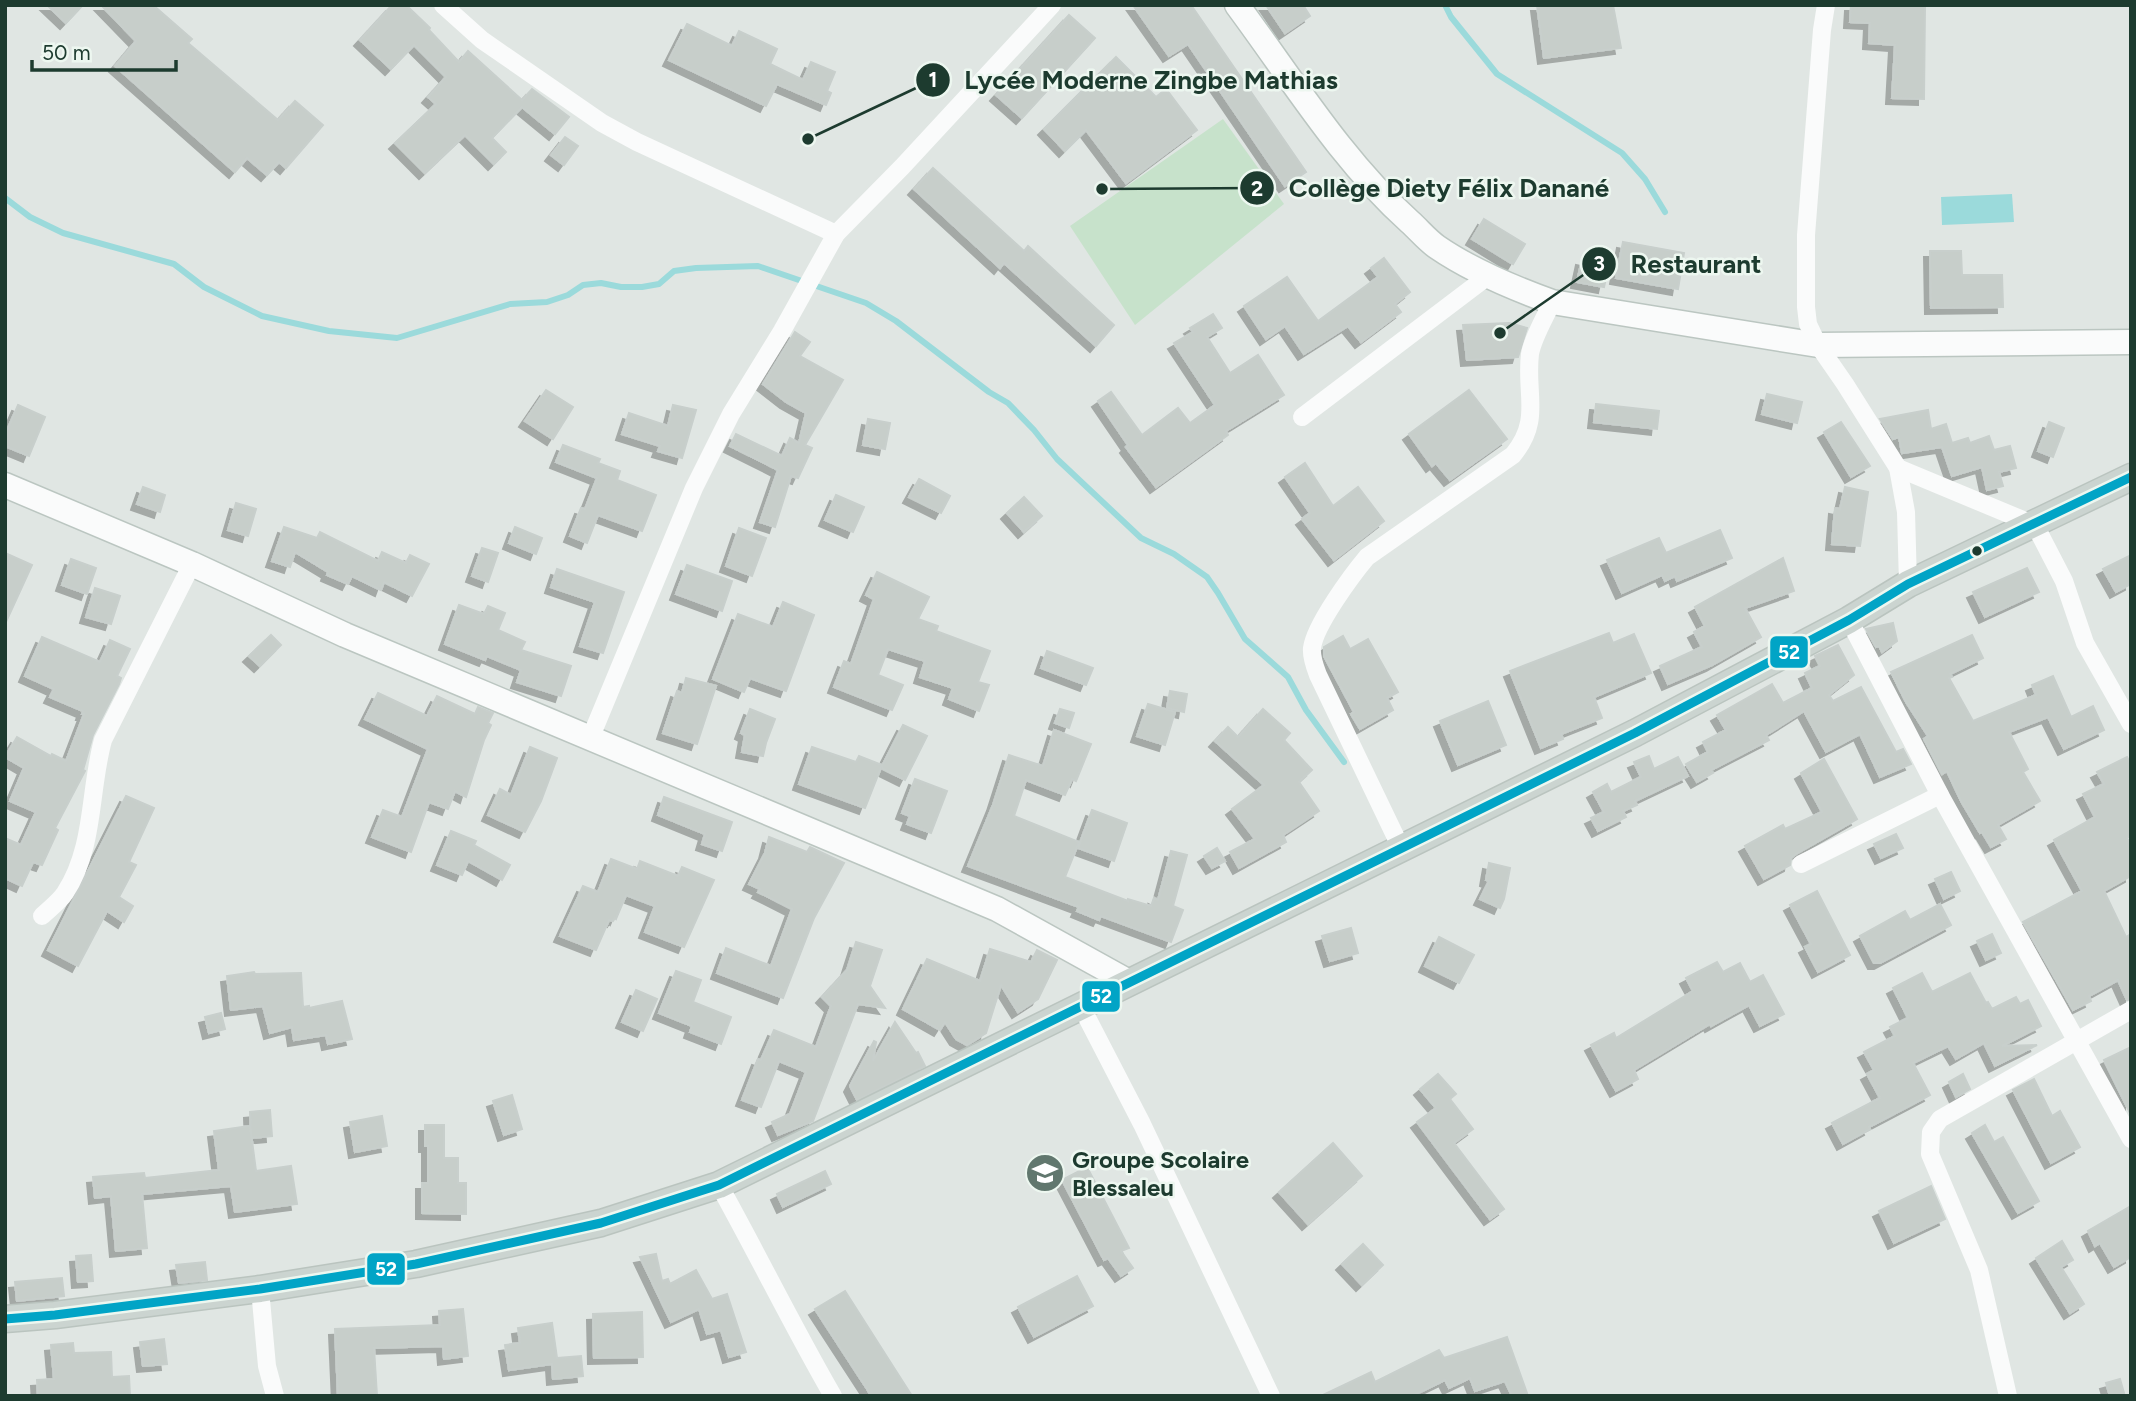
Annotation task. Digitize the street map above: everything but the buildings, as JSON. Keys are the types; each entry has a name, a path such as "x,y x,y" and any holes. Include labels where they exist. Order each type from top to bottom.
{"main road":[{"path":"5,1319 260,1289 416,1264 601,1223 719,1185 1635,733 1849,620 1908,584 2131,477"}],"street":[{"path":"443,5 482,40 602,123 637,142 836,234"},
{"path":"590,739 694,488 731,414 782,331 836,234 912,157 1052,5"},
{"path":"1237,5 1349,158 1389,203 1436,246 1488,276 1552,302 1818,345 2131,342"},
{"path":"1826,5 1805,235 1805,307 1808,324 1818,345 1898,468 1906,512 1908,584"},
{"path":"1302,417 1488,276"},
{"path":"1401,848 1318,675 1312,646 1319,628 1355,571 1367,557 1513,455 1526,440 1531,420 1531,352 1552,302"},
{"path":"1898,468 2035,525 2064,581 2085,643 2131,724"},
{"path":"5,485 192,564 345,635 997,909 1129,982"},
{"path":"42,916 64,895 83,853 103,740 192,564"},
{"path":"1849,620 1940,795 2131,1139"},
{"path":"1801,864 1940,795"},
{"path":"1081,1006 1142,1124 1271,1396"},
{"path":"2008,1396 1979,1270 1930,1154 1930,1138 1940,1119 2131,1010"},
{"path":"719,1185 833,1396"},
{"path":"260,1289 267,1366 275,1396"}],"green space":[{"path":"1223,119 1284,204 1135,325 1070,226"}],"water":[{"path":"2012,194 2014,222 1942,225 1941,197"}],"waterway":[{"path":"1445,5 1451,17 1497,74 1622,153 1645,179 1665,212"},
{"path":"5,198 30,217 63,233 174,264 204,287 262,316 329,331 397,338 510,304 547,302 568,295 583,285 601,283 642,287 659,284 674,271 696,268 758,266 866,303 896,321 989,392 1008,403 1057,459 1141,538 1174,554 1207,577 1245,639 1288,677 1306,710 1344,762"}],"transit line":[{"name":"52","path":"5,1319 260,1289 416,1264 601,1223 719,1185 1635,733 1849,620 1908,584 2131,477"}],"place":[{"name":"Lycée Moderne Zingbe Mathias","path":"808,139"},
{"name":"Collège Diety Félix Danané","path":"1102,189"},
{"name":"Restaurant","path":"1500,333"},
{"name":"Groupe Scolaire Blessaleu","path":"1045,1173"}]}
